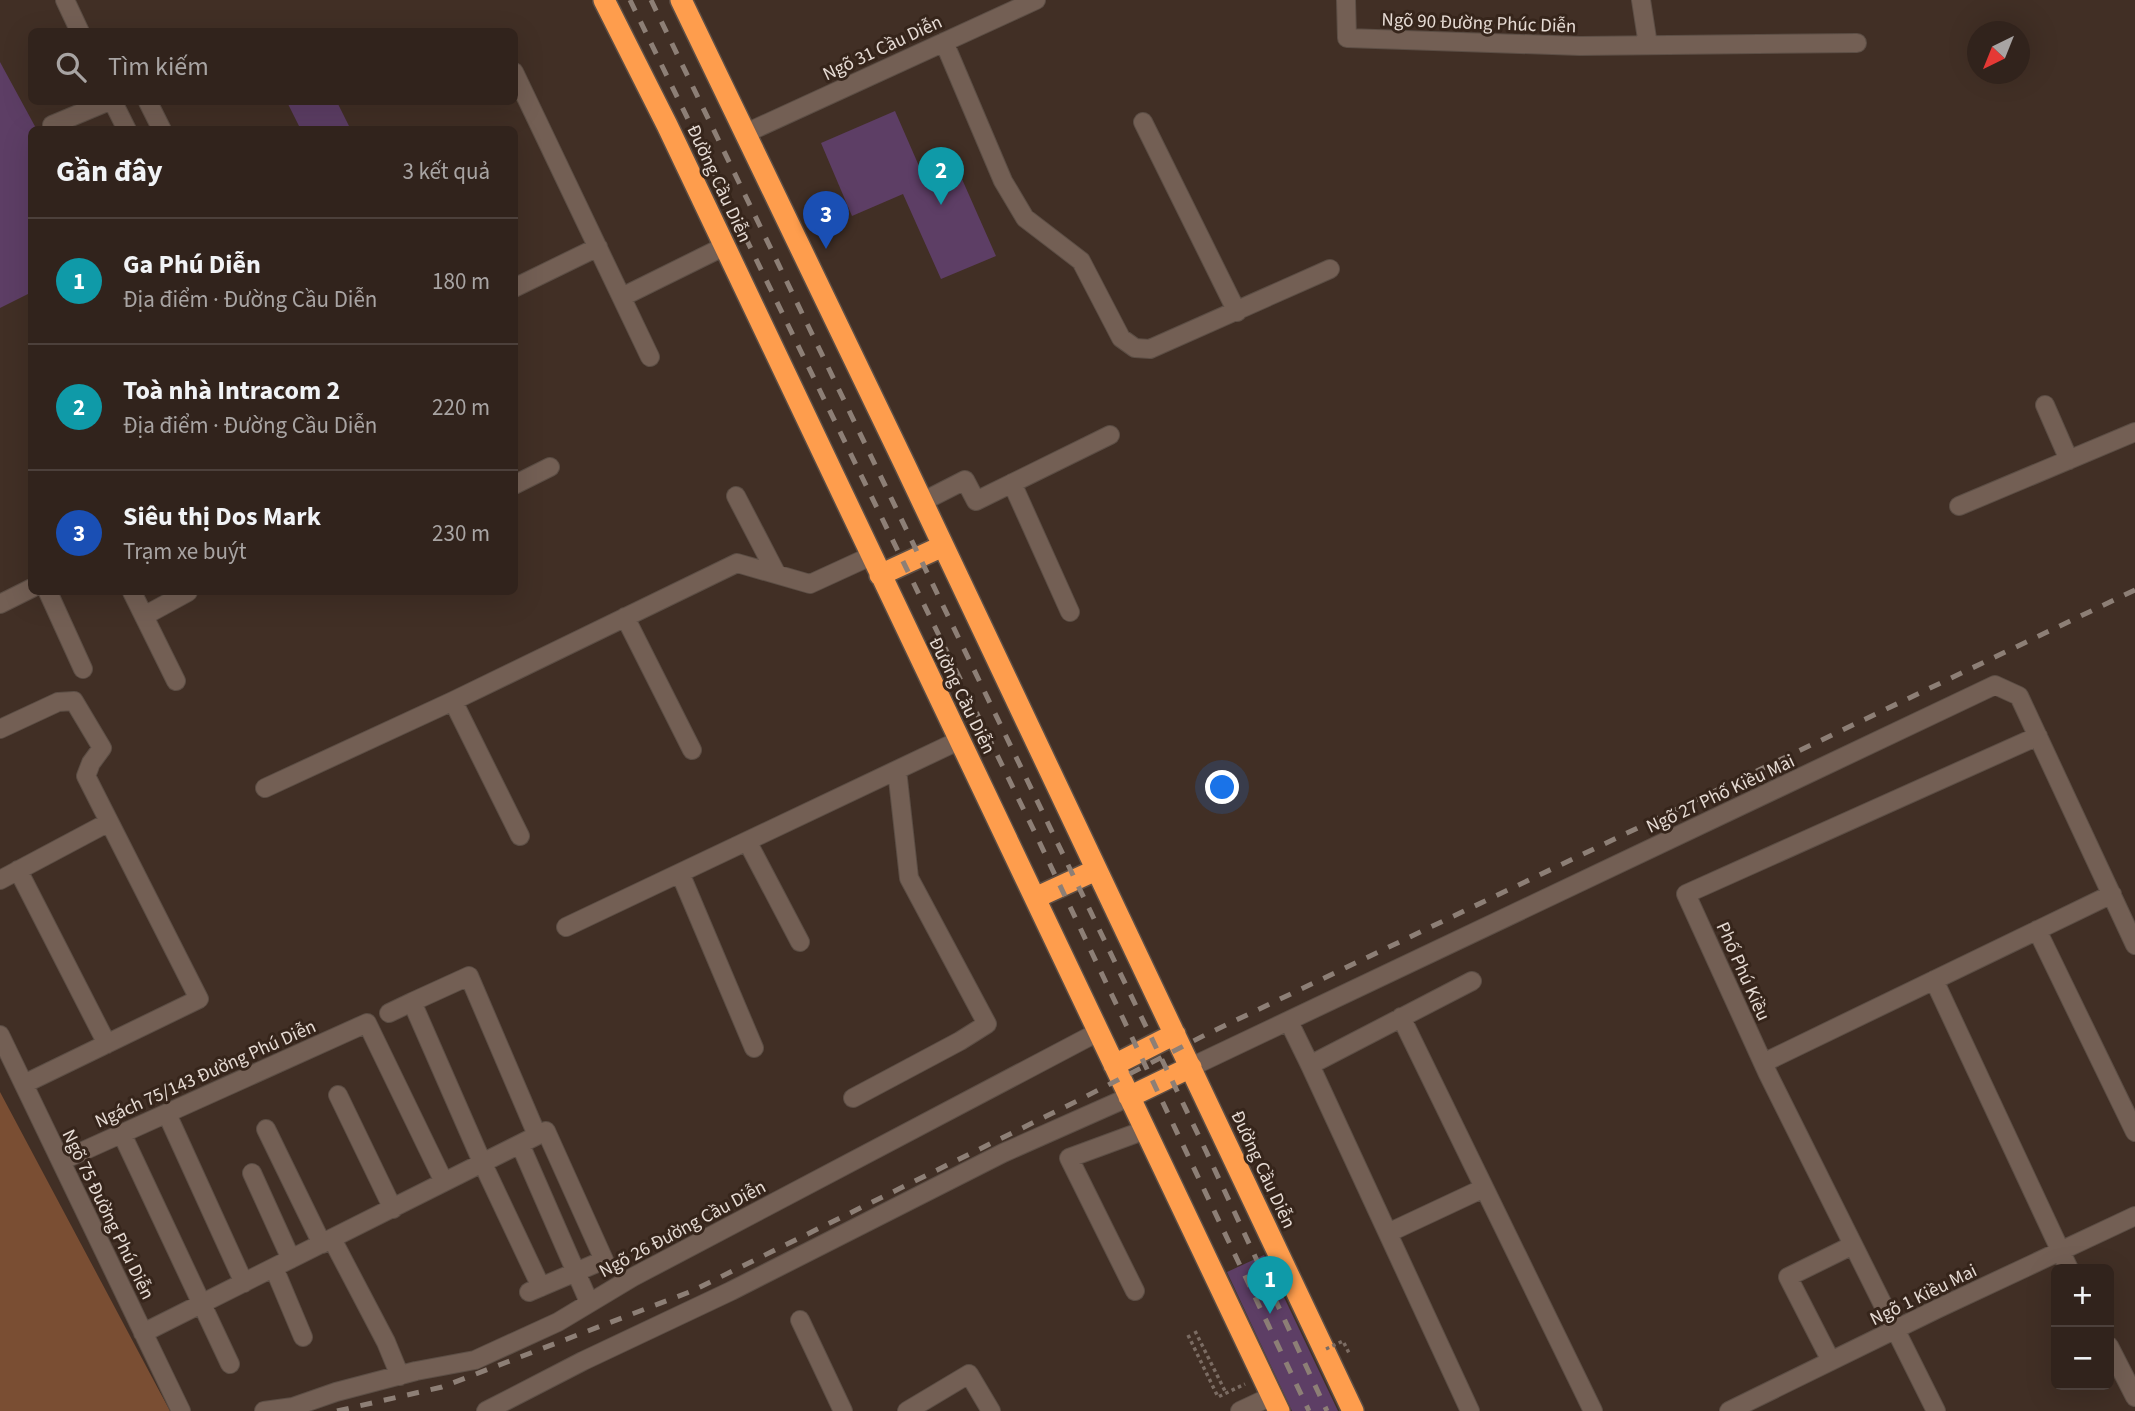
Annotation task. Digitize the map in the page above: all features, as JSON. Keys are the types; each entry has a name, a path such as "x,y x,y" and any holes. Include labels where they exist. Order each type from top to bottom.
{"highway":[{"name":"Đường Cầu Diễn","path":"604,0 725,246 1275,1404"},
{"name":"Đường Cầu Diễn","path":"681,0 1353,1411"},
{"path":"876,566 943,546"},
{"path":"1035,898 1096,870"},
{"path":"1114,1065 1175,1034"},
{"path":"1129,1097 1191,1068"}],"street":[{"path":"65,0 78,28"},
{"name":"Ngõ 31 Cầu Diễn","path":"746,133 1036,0"},
{"name":"Ngõ 90 Đường Phúc Diễn","path":"1346,0 1347,38 1552,46 1857,43"},
{"path":"1641,0 1648,46"},
{"path":"944,42 1003,181 1025,218 1081,261 1121,338 1135,348 1150,349 1237,313 1329,269"},
{"path":"518,80 650,357"},
{"path":"52,125 100,105"},
{"path":"114,105 125,126"},
{"path":"150,105 160,126"},
{"path":"1143,122 1237,313"},
{"path":"622,297 725,246"},
{"path":"518,286 598,247"},
{"path":"2045,405 2069,460"},
{"path":"1959,506 2135,432"},
{"path":"922,502 965,481 976,501 1110,435"},
{"path":"518,483 550,467"},
{"path":"1012,483 1070,612"},
{"path":"736,496 776,573"},
{"path":"265,788 453,701 737,563 810,584 876,566"},
{"path":"0,604 28,590"},
{"path":"49,595 83,669"},
{"path":"134,595 176,681"},
{"path":"144,616 182,595"},
{"path":"625,617 692,750"},
{"name":"Ngõ 27 Phố Kiều Mai","path":"1191,1068 1995,685 2019,695 2135,945"},
{"path":"0,729 58,702 74,701 102,748 91,763 86,776 199,999 24,1084"},
{"path":"453,701 520,836"},
{"name":"Phố Phú Kiều","path":"1936,1411 1763,1063 1686,894 2038,736"},
{"path":"566,927 960,740"},
{"path":"853,1098 960,1041 986,1024 909,878 897,770"},
{"path":"0,880 109,822"},
{"path":"747,841 800,942"},
{"path":"18,870 107,1044"},
{"path":"680,873 754,1048"},
{"path":"1763,1063 2112,894"},
{"path":"2038,930 2135,1132"},
{"path":"389,1013 469,976 537,1135"},
{"path":"1934,980 2066,1264"},
{"path":"1310,1065 1472,981"},
{"path":"143,1333 393,1209 482,1162 546,1131 604,1259 535,1289 482,1162 412,1002"},
{"path":"1401,1017 1593,1411"},
{"path":"1289,1022 1470,1411"},
{"name":"Ngách 75/143 Đường Phú Diễn","path":"61,1161 367,1023 444,1182"},
{"name":"Ngõ 26 Đường Cầu Diễn","path":"520,1144 589,1302 1098,1032"},
{"name":"Ngõ 75 Đường Phú Diễn","path":"0,1035 181,1411"},
{"path":"338,1096 393,1209"},
{"path":"486,1411 1003,1153 1129,1097"},
{"path":"167,1114 244,1283"},
{"path":"265,1129 327,1242 387,1342 400,1376"},
{"path":"1135,1291 1069,1158 1145,1130"},
{"path":"122,1134 230,1364"},
{"path":"252,1174 291,1259"},
{"path":"1388,1233 1484,1188"},
{"name":"Ngõ 1 Kiều Mai","path":"1730,1411 2135,1216"},
{"path":"1831,1362 1788,1277 1853,1245"},
{"path":"274,1268 303,1337"},
{"path":"264,1411 293,1407 336,1392 475,1360 558,1322 589,1302"},
{"path":"800,1320 842,1411"},
{"path":"2114,1356 2135,1397"},
{"path":"907,1411 969,1374 991,1411"},
{"path":"1240,1411 1275,1404"}],"path":[{"path":"1195,1331 1226,1393"},
{"path":"1188,1335 1218,1397 1248,1383"},
{"path":"1326,1349 1343,1341 1349,1353"}],"shaded area":[{"path":"0,1092 170,1411 0,1411"}],"building":[{"path":"0,62 35,126 28,126 28,294 0,308"},
{"path":"288,105 338,105 349,126 299,126"},
{"path":"895,111 919,166 950,152 996,256 941,279 903,194 852,216 821,143"},
{"path":"1264,1255 1338,1411 1292,1411 1227,1272"}],"railway":[{"path":"630,0 1037,837 1309,1411"},
{"path":"651,0 1206,1151 1327,1411"},
{"path":"337,1411 442,1387 692,1291 1205,1035 2135,590"}],"place":[{"name":"Toà nhà Intracom 2","path":"941,205"},
{"name":"Siêu thị Dos Mark","path":"826,249"},
{"name":"Ga Phú Diễn","path":"1270,1314"}]}
